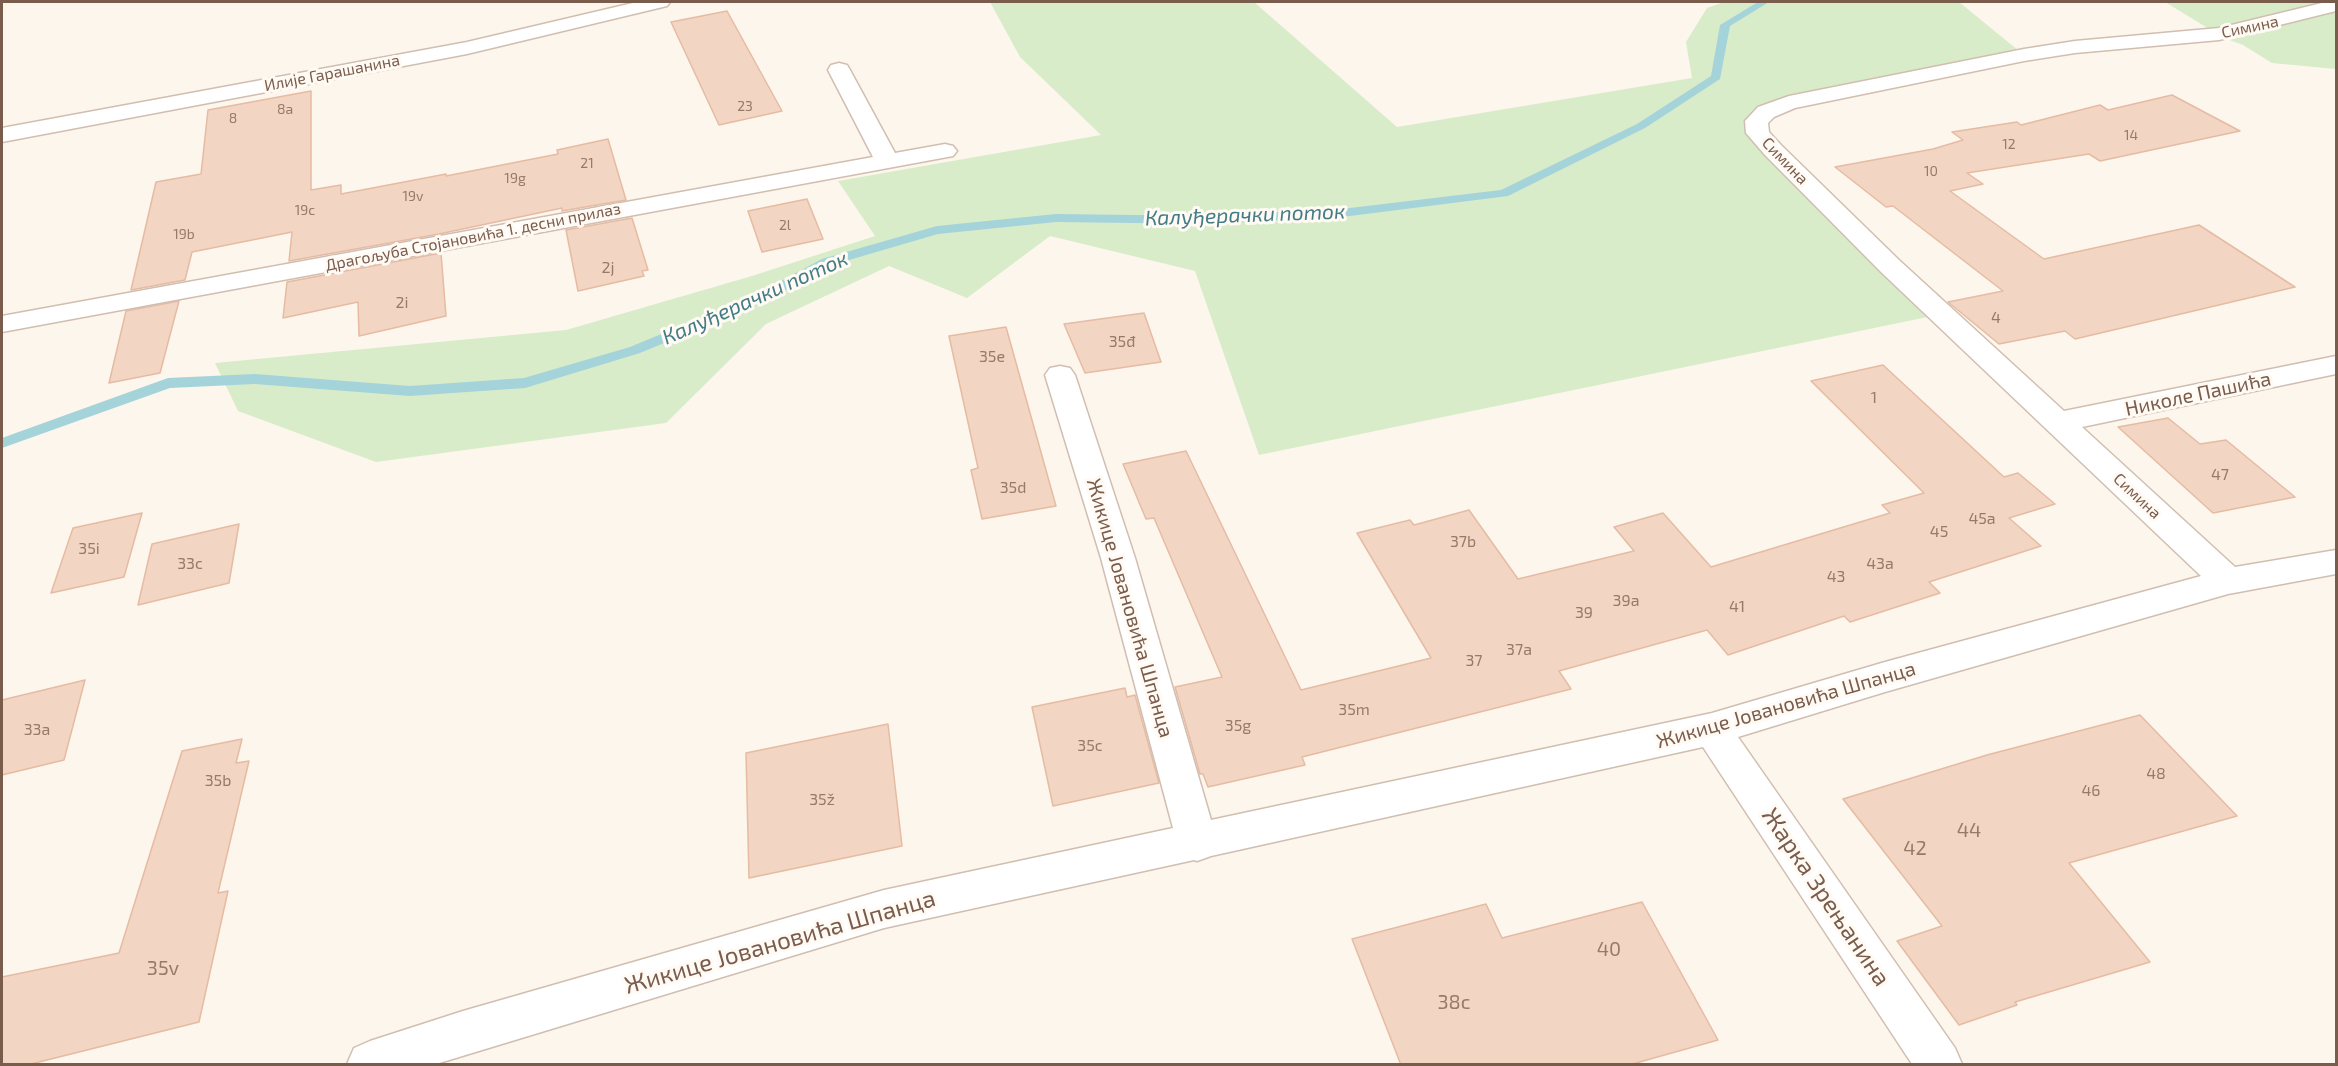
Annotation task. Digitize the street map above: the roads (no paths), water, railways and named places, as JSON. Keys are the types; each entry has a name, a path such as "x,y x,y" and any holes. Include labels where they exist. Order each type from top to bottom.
{"street":[{"name":"Илије Гарашанина","path":"2,135 467,48 660,2"},
{"name":"Симина","path":"2228,581 1890,266 1781,158 1758,133 1756,121 1766,112 1789,103 2024,55 2075,47 2219,34 2337,5"},
{"path":"839,70 887,161"},
{"name":"Драгољуба Стојановића 1. десни прилаз","path":"2,324 945,151"},
{"name":"Николе Пашића","path":"2059,422 2337,365"},
{"name":"Жикице Јовановића Шпанца","path":"1060,375 1118,558 1197,843"},
{"name":"Жикице Јовановића Шпанца","path":"370,1065 475,1029 884,909 1197,843 1712,729 1886,677 2228,581 2337,562"},
{"name":"Жарка Зрењанина","path":"1712,729 1939,1065"}],"waterway":[{"name":"Калуђерачки поток","path":"2,443 168,383 255,379 410,391 525,383 635,350 758,299 827,262 937,230 1056,218 1214,220 1350,212 1504,193 1641,126 1716,77 1725,25 1764,2"}]}
